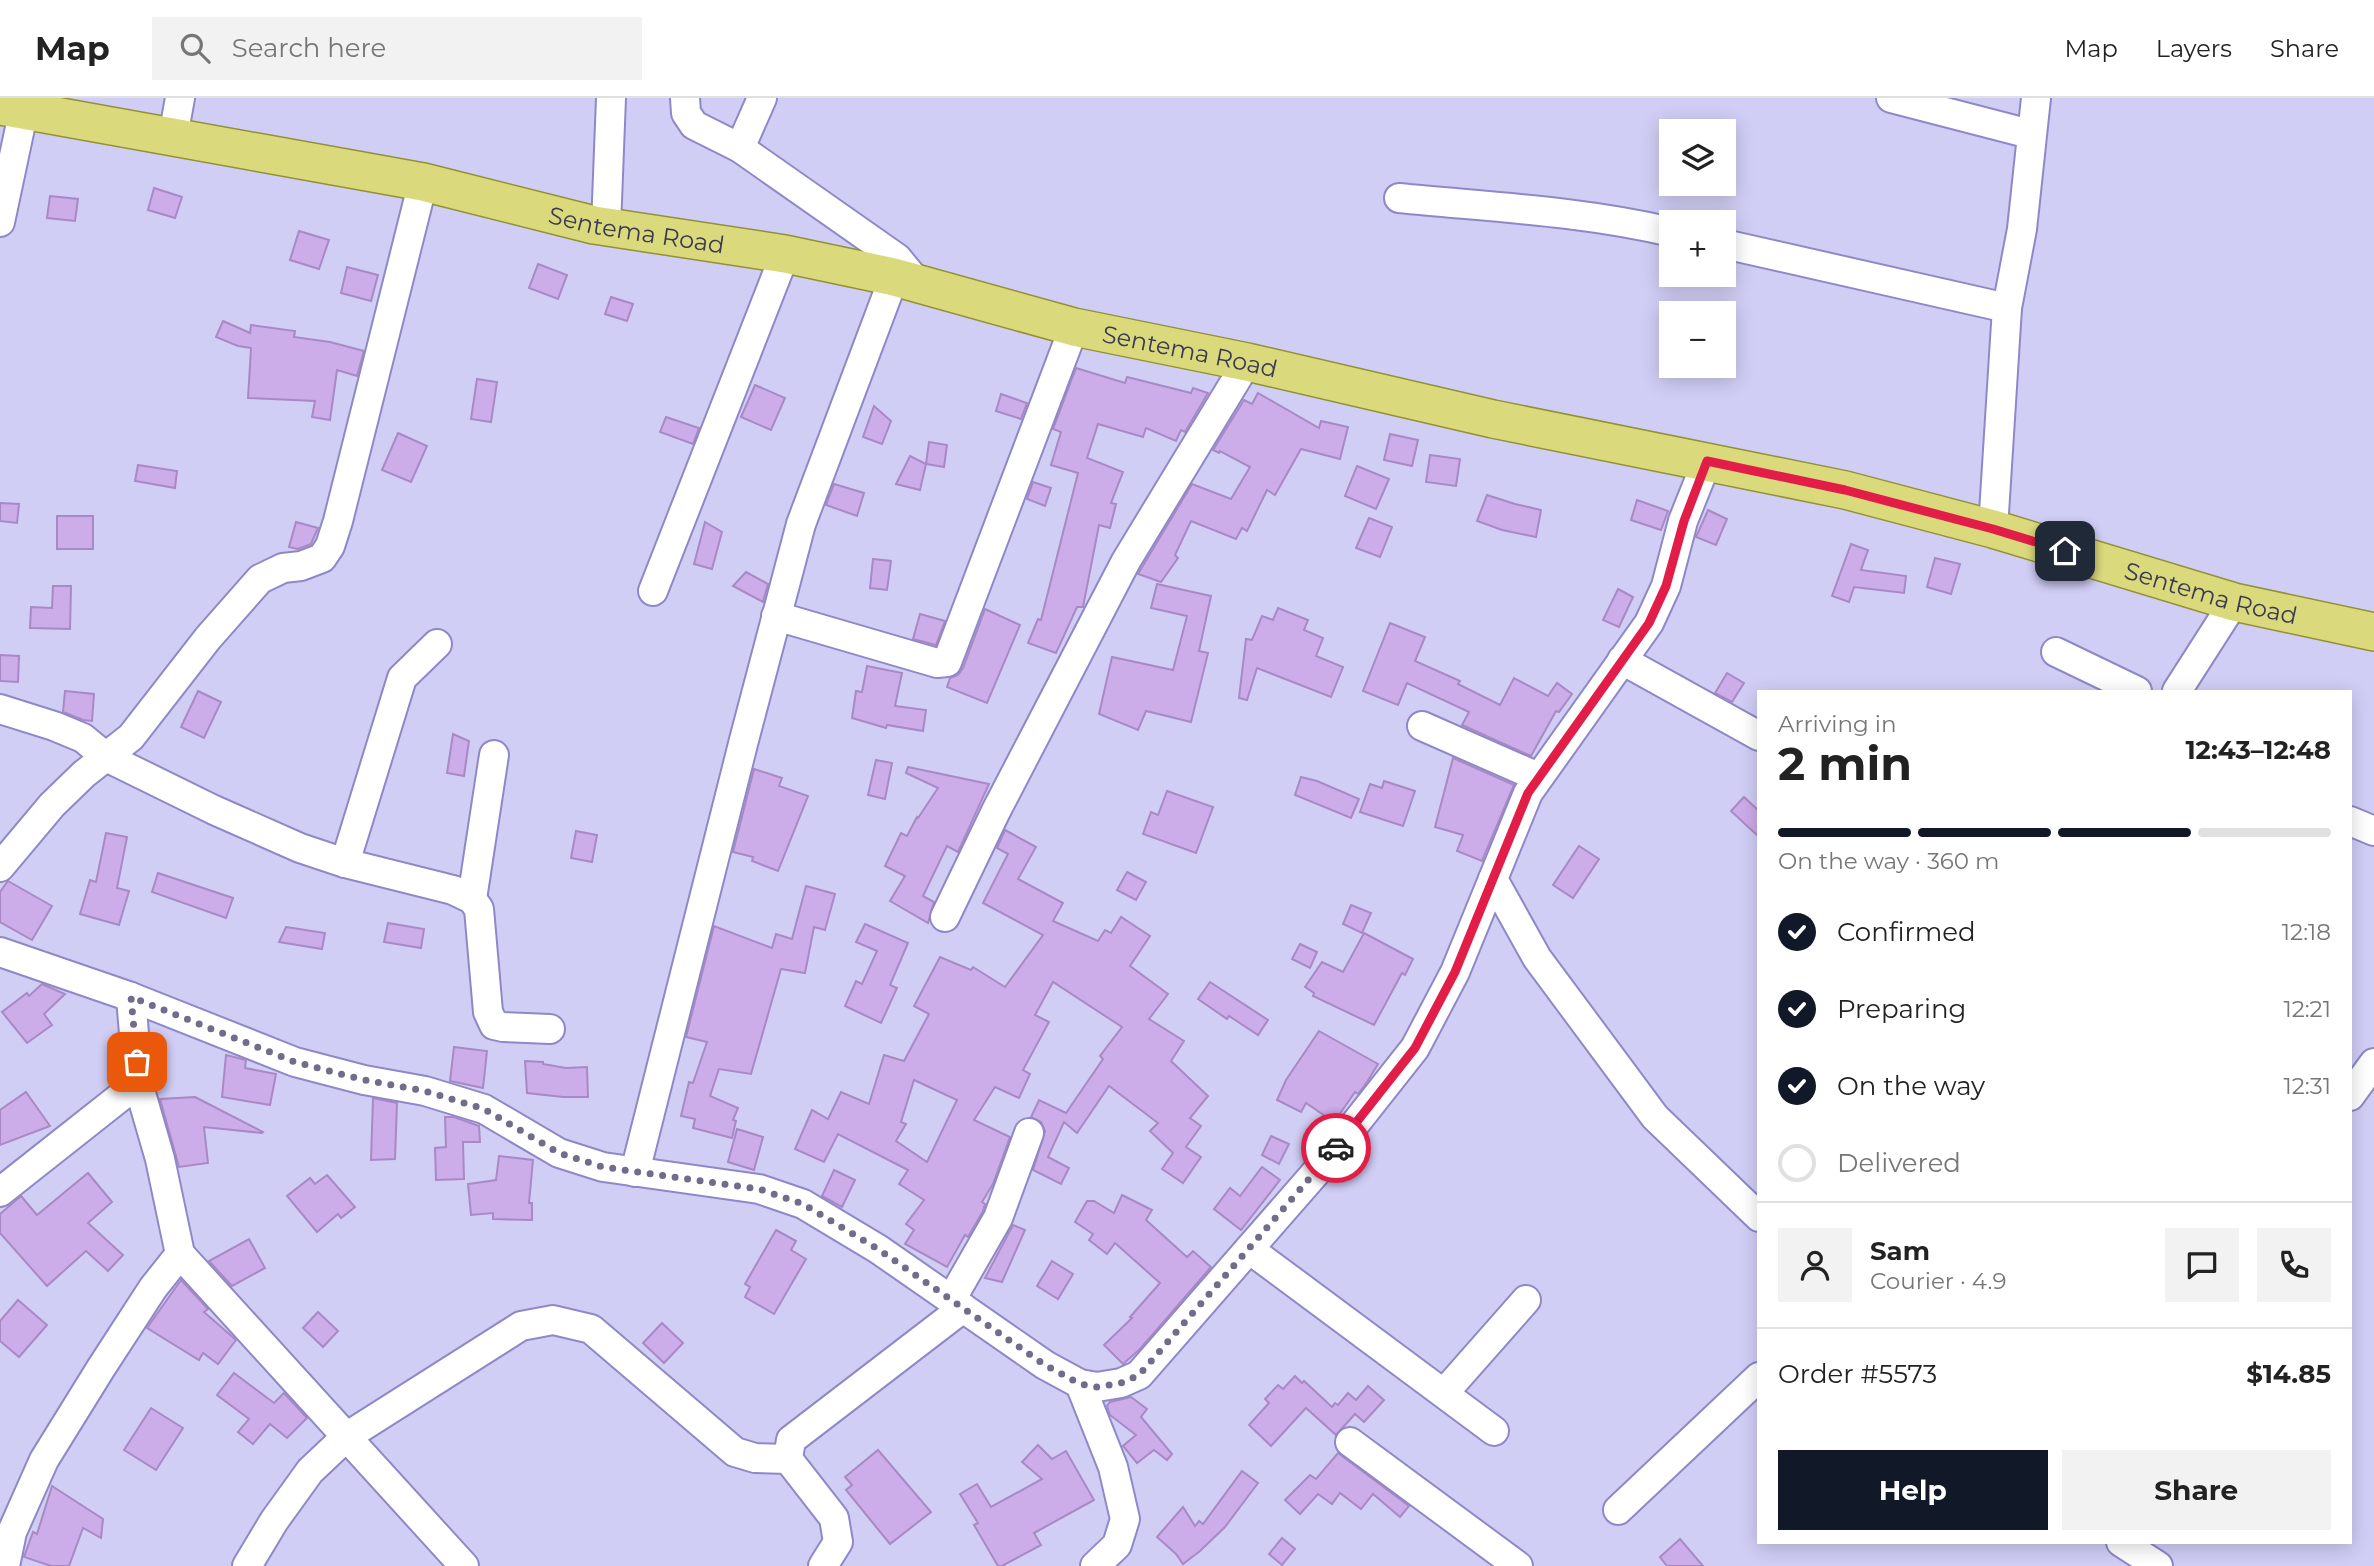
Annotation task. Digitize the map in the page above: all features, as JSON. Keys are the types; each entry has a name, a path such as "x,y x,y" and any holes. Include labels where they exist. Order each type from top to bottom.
{"main road":[{"name":"Sentema Road","path":"12,108 423,183 606,227 785,254 907,281 1074,327 1247,362 1493,419 1845,490 1993,529 2234,602 2374,632"}],"street":[{"path":"173,137 180,98"},
{"path":"606,227 611,98"},
{"path":"635,1172 801,524 907,281 897,258 740,148 694,125 686,113 685,98"},
{"path":"740,148 762,98"},
{"path":"1891,98 2030,134"},
{"path":"1993,529 2007,307 2022,229 2030,134 2036,98"},
{"path":"0,222 12,108"},
{"path":"0,867 52,805 84,774 131,737 208,638 260,579 283,568 301,566 322,558 330,546 423,183"},
{"path":"1399,198 1559,214 1659,229"},
{"path":"1736,247 2007,307"},
{"path":"653,591 785,254"},
{"path":"776,616 937,663 947,662 1074,327"},
{"path":"945,917 996,811 1126,561 1247,362"},
{"path":"0,952 131,997 295,1062 364,1080 425,1091 484,1109 559,1153 603,1167 759,1189 803,1204 878,1249 1045,1365 1080,1384 1097,1387 1121,1383 1139,1375 1325,1162 1415,1048 1455,972 1528,793 1649,623 1658,605 1684,521 1707,461"},
{"path":"2177,690 2234,602"},
{"path":"345,863 402,678 437,645"},
{"path":"2056,652 2135,690"},
{"path":"1622,660 1757,735"},
{"path":"0,709 83,738 106,758 300,848 345,863 453,890 471,898 479,909 488,1012 494,1025 550,1029"},
{"path":"1422,726 1538,777"},
{"path":"471,898 494,755"},
{"path":"2352,822 2374,831"},
{"path":"1493,879 1537,958 1655,1117 1757,1215"},
{"path":"131,997 138,1083 160,1158 180,1254 464,1566"},
{"path":"2352,1093 2374,1063"},
{"path":"0,1192 138,1083"},
{"path":"823,1566 838,1542 834,1518 788,1459 792,1440 957,1304 998,1218 1029,1133"},
{"path":"1249,1249 1494,1431"},
{"path":"5,1566 12,1532 44,1460 153,1288 180,1254"},
{"path":"1444,1394 1526,1300"},
{"path":"247,1566 274,1521 310,1471 346,1437 521,1326 553,1321 591,1329 735,1452 755,1458 788,1459"},
{"path":"1618,1510 1757,1379"},
{"path":"1080,1384 1113,1467 1125,1519 1117,1545 1095,1566"},
{"path":"1350,1442 1518,1566"},
{"path":"2124,1544 2154,1565"}],"building":[{"path":"154,188 182,197 175,218 148,210"},
{"path":"50,196 78,199 75,221 47,218"},
{"path":"299,231 329,240 319,269 290,260"},
{"path":"538,264 567,275 558,299 529,288"},
{"path":"347,267 378,275 371,301 341,293"},
{"path":"611,297 633,304 627,321 605,314"},
{"path":"223,321 250,333 251,325 295,331 294,337 330,342 364,351 357,376 337,370 330,420 312,417 315,401 248,398 251,348 216,337"},
{"path":"1076,368 1125,383 1127,377 1191,393 1193,388 1208,393 1185,432 1181,430 1176,441 1146,428 1143,437 1098,424 1087,458 1123,472 1111,503 1116,504 1110,528 1099,525 1083,607 1077,607 1056,653 1028,643 1038,619 1041,620 1078,473 1051,465 1061,432 1053,429"},
{"path":"477,379 497,382 491,422 471,419"},
{"path":"755,385 785,398 771,430 741,417"},
{"path":"1258,393 1319,428 1321,421 1348,427 1340,459 1301,449 1275,495 1267,490 1247,531 1242,528 1236,539 1191,521 1175,555 1178,558 1161,582 1138,574 1192,484 1231,499 1250,467 1213,450 1244,400 1252,404"},
{"path":"1001,394 1027,403 1021,419 996,411"},
{"path":"874,406 891,421 882,444 863,437"},
{"path":"666,417 699,428 693,444 660,432"},
{"path":"398,433 427,446 411,482 382,470"},
{"path":"1390,434 1418,440 1412,466 1384,460"},
{"path":"929,442 947,445 944,467 926,464"},
{"path":"1430,455 1460,459 1456,486 1426,482"},
{"path":"910,456 926,464 920,490 896,484"},
{"path":"138,465 177,471 175,488 135,481"},
{"path":"1357,466 1389,479 1376,509 1345,496"},
{"path":"1033,482 1051,488 1045,506 1027,499"},
{"path":"834,484 864,493 857,516 826,505"},
{"path":"1487,495 1541,510 1536,537 1502,530 1477,521"},
{"path":"1637,500 1668,511 1661,530 1631,520"},
{"path":"0,503 19,504 17,523 0,521"},
{"path":"1708,510 1727,519 1716,545 1696,537"},
{"path":"57,516 93,516 93,549 57,549"},
{"path":"1369,518 1392,527 1380,557 1356,548"},
{"path":"296,522 318,528 311,544 298,549 289,547"},
{"path":"705,522 722,532 712,569 694,564"},
{"path":"1851,544 1868,550 1861,570 1906,576 1904,593 1854,587 1849,602 1832,596"},
{"path":"1935,558 1960,564 1951,594 1927,587"},
{"path":"873,559 891,561 887,590 870,588"},
{"path":"746,572 768,584 763,602 733,586"},
{"path":"1157,584 1211,596 1199,651 1208,653 1191,722 1146,711 1138,730 1099,714 1112,657 1173,670 1187,616 1151,608"},
{"path":"53,586 71,586 70,629 30,628 31,607 52,608"},
{"path":"1618,589 1633,597 1619,627 1603,620"},
{"path":"1278,608 1308,620 1304,630 1323,638 1316,656 1343,667 1331,697 1257,668 1247,700 1239,698 1246,639 1252,640 1262,616 1273,620"},
{"path":"985,609 1020,625 987,703 947,687 950,678 958,675 963,668"},
{"path":"920,614 945,621 936,645 913,639"},
{"path":"1390,623 1425,637 1415,661 1460,681 1458,684 1500,705 1514,678 1548,696 1557,683 1572,694 1559,712 1556,711 1531,756 1462,725 1469,712 1407,683 1398,705 1363,691"},
{"path":"0,655 19,656 18,682 0,681"},
{"path":"867,666 902,673 895,706 926,710 923,731 887,725 886,728 852,718 856,691 862,692"},
{"path":"1727,673 1744,683 1732,702 1715,693"},
{"path":"65,691 94,694 92,721 63,712"},
{"path":"198,691 221,702 204,738 181,727"},
{"path":"453,734 469,741 464,776 447,773"},
{"path":"1453,758 1514,785 1482,861 1457,851 1463,835 1435,827"},
{"path":"876,760 892,763 885,799 868,795"},
{"path":"908,767 989,784 958,852 947,846 923,896 934,902 928,923 890,901 905,876 885,866 901,833 907,836 938,788 906,773"},
{"path":"754,769 782,778 779,786 808,796 778,871 752,861 753,857 733,852"},
{"path":"1301,777 1359,799 1351,818 1295,795"},
{"path":"1384,781 1415,791 1403,826 1360,812 1370,784 1382,788"},
{"path":"1167,791 1213,807 1196,853 1143,834 1151,812 1158,815"},
{"path":"1744,797 1757,809 1757,835 1731,811"},
{"path":"1005,830 1036,847 1018,879 1063,903 1053,921 1098,941 1105,930 1111,933 1121,917 1150,936 1130,966 1168,994 1149,1019 1184,1041 1171,1061 1208,1096 1190,1118 1201,1126 1186,1147 1201,1157 1183,1183 1162,1169 1173,1153 1150,1131 1158,1123 1109,1086 1077,1133 1064,1122 1048,1157 1069,1168 1061,1184 1033,1170 1045,1131 1041,1122 1031,1117 1039,1100 1066,1113 1103,1059 1100,1056 1122,1027 1053,982 1035,1015 1049,1022 1023,1070 1030,1074 1019,1098 995,1087 974,1120 1010,1137 993,1184 982,1202 985,1204 983,1211 968,1237 965,1235 947,1267 905,1244 914,1230 906,1224 924,1200 899,1184 908,1170 838,1134 824,1162 795,1149 812,1110 828,1119 841,1092 869,1104 884,1055 904,1061 929,1014 914,1006 940,957 971,970 973,967 1005,987 1043,935 983,903 1008,854 997,848","holes":["914,1080 957,1100 927,1162 896,1141 906,1124 901,1122"]},
{"path":"576,831 597,835 592,862 571,858"},
{"path":"106,833 127,837 117,888 129,891 119,925 80,914 90,880 96,882"},
{"path":"1579,846 1599,859 1573,898 1553,885"},
{"path":"1127,872 1146,882 1136,900 1117,890"},
{"path":"158,873 233,898 226,918 152,892"},
{"path":"8,881 52,906 32,940 0,922 0,892"},
{"path":"806,886 835,894 825,930 814,927 805,973 781,969 751,1074 719,1069 710,1096 738,1108 733,1120 736,1121 732,1138 693,1128 695,1119 681,1116 689,1082 693,1083 707,1042 686,1037 714,926 772,948 776,934 792,939"},
{"path":"1351,905 1371,913 1362,933 1343,924"},
{"path":"388,923 424,929 421,948 384,942"},
{"path":"865,924 908,943 890,985 897,988 881,1023 845,1006 856,981 862,984 877,951 856,942"},
{"path":"286,927 325,933 322,949 279,942"},
{"path":"1364,933 1413,959 1405,975 1402,973 1374,1025 1313,996 1314,993 1305,987 1322,962 1343,972"},
{"path":"1300,944 1317,952 1310,968 1292,959"},
{"path":"1210,982 1268,1020 1258,1035 1229,1016 1227,1019 1198,999"},
{"path":"42,984 65,994 44,1014 52,1025 27,1043 2,1012 27,993 29,996"},
{"path":"1319,1031 1378,1064 1358,1094 1355,1092 1334,1122 1306,1103 1301,1112 1277,1100 1286,1080"},
{"path":"454,1047 487,1051 483,1088 450,1081"},
{"path":"226,1055 246,1060 245,1068 276,1074 270,1105 222,1097"},
{"path":"525,1061 566,1068 587,1067 588,1097 527,1093"},
{"path":"26,1092 50,1126 0,1145 0,1110"},
{"path":"195,1097 263,1132 204,1127 208,1163 179,1167 160,1099"},
{"path":"373,1098 397,1103 395,1159 371,1160"},
{"path":"445,1117 454,1117 479,1126 480,1142 463,1142 464,1179 436,1180 435,1148 446,1147"},
{"path":"737,1129 763,1137 754,1170 728,1162"},
{"path":"1271,1136 1289,1144 1279,1164 1262,1155"},
{"path":"499,1156 533,1160 529,1203 532,1203 532,1220 493,1219 493,1213 471,1215 468,1184 496,1180"},
{"path":"1262,1167 1280,1180 1241,1230 1214,1209 1230,1188 1240,1196"},
{"path":"834,1170 855,1180 842,1207 822,1196"},
{"path":"88,1173 112,1202 88,1223 123,1255 108,1271 86,1251 47,1286 0,1233 0,1214 21,1196 37,1215"},
{"path":"327,1175 355,1207 341,1218 338,1214 317,1232 287,1196 310,1178 315,1184"},
{"path":"1122,1195 1152,1210 1146,1220 1187,1257 1193,1251 1211,1267 1140,1349 1123,1364 1104,1345 1132,1318 1130,1317 1160,1283 1115,1243 1107,1254 1089,1240 1093,1234 1075,1222 1087,1201 1094,1201 1114,1213"},
{"path":"1013,1225 1025,1230 1002,1282 985,1278"},
{"path":"776,1230 796,1241 791,1250 806,1259 774,1314 745,1297 750,1287 745,1284"},
{"path":"249,1239 265,1268 232,1286 209,1261"},
{"path":"1052,1261 1073,1274 1058,1299 1037,1286"},
{"path":"181,1280 208,1309 204,1312 236,1340 218,1364 203,1353 199,1360 147,1328"},
{"path":"18,1300 47,1325 19,1357 0,1341 0,1321"},
{"path":"318,1312 338,1331 323,1347 303,1328"},
{"path":"662,1323 683,1343 664,1363 643,1343"},
{"path":"234,1373 274,1403 284,1393 307,1418 287,1438 270,1424 253,1444 238,1432 249,1419 217,1395"},
{"path":"1295,1376 1332,1407 1335,1403 1338,1405 1348,1393 1356,1400 1368,1386 1384,1400 1364,1422 1355,1414 1336,1435 1306,1408 1271,1446 1249,1425 1269,1403 1265,1399 1278,1385 1283,1389"},
{"path":"1131,1397 1147,1409 1141,1417 1172,1454 1167,1460 1154,1450 1137,1463 1123,1446 1136,1435 1110,1415 1107,1406 1110,1402"},
{"path":"151,1408 183,1428 156,1470 124,1450"},
{"path":"1038,1445 1052,1459 1066,1451 1094,1500 1034,1533 1041,1545 998,1566 974,1525 978,1523 960,1494 977,1484 991,1507 1042,1479 1022,1462"},
{"path":"878,1450 931,1512 890,1544 846,1490 852,1485 845,1477"},
{"path":"1338,1453 1409,1506 1400,1517 1373,1494 1361,1509 1340,1493 1332,1504 1318,1494 1300,1514 1285,1500 1310,1475 1316,1479"},
{"path":"1242,1471 1258,1483 1225,1527 1183,1564 1157,1537 1183,1507 1195,1526 1199,1521 1203,1524"},
{"path":"52,1486 103,1519 101,1538 83,1528 69,1566 51,1566 24,1557 33,1532 37,1534"},
{"path":"1282,1538 1295,1549 1282,1565 1269,1554"},
{"path":"1680,1539 1703,1566 1667,1566 1660,1557"}],"way so far":[{"path":"137,1062 131,997 295,1062 364,1080 425,1091 484,1109 559,1153 603,1167 759,1189 803,1204 878,1249 1045,1365 1080,1384 1097,1387 1121,1383 1139,1375 1336,1148"}],"route":[{"path":"1336,1148 1415,1048 1455,972 1528,793 1563,740 1649,623 1666,586 1684,521 1707,461 1749,472 1845,490 2065,551"}]}
